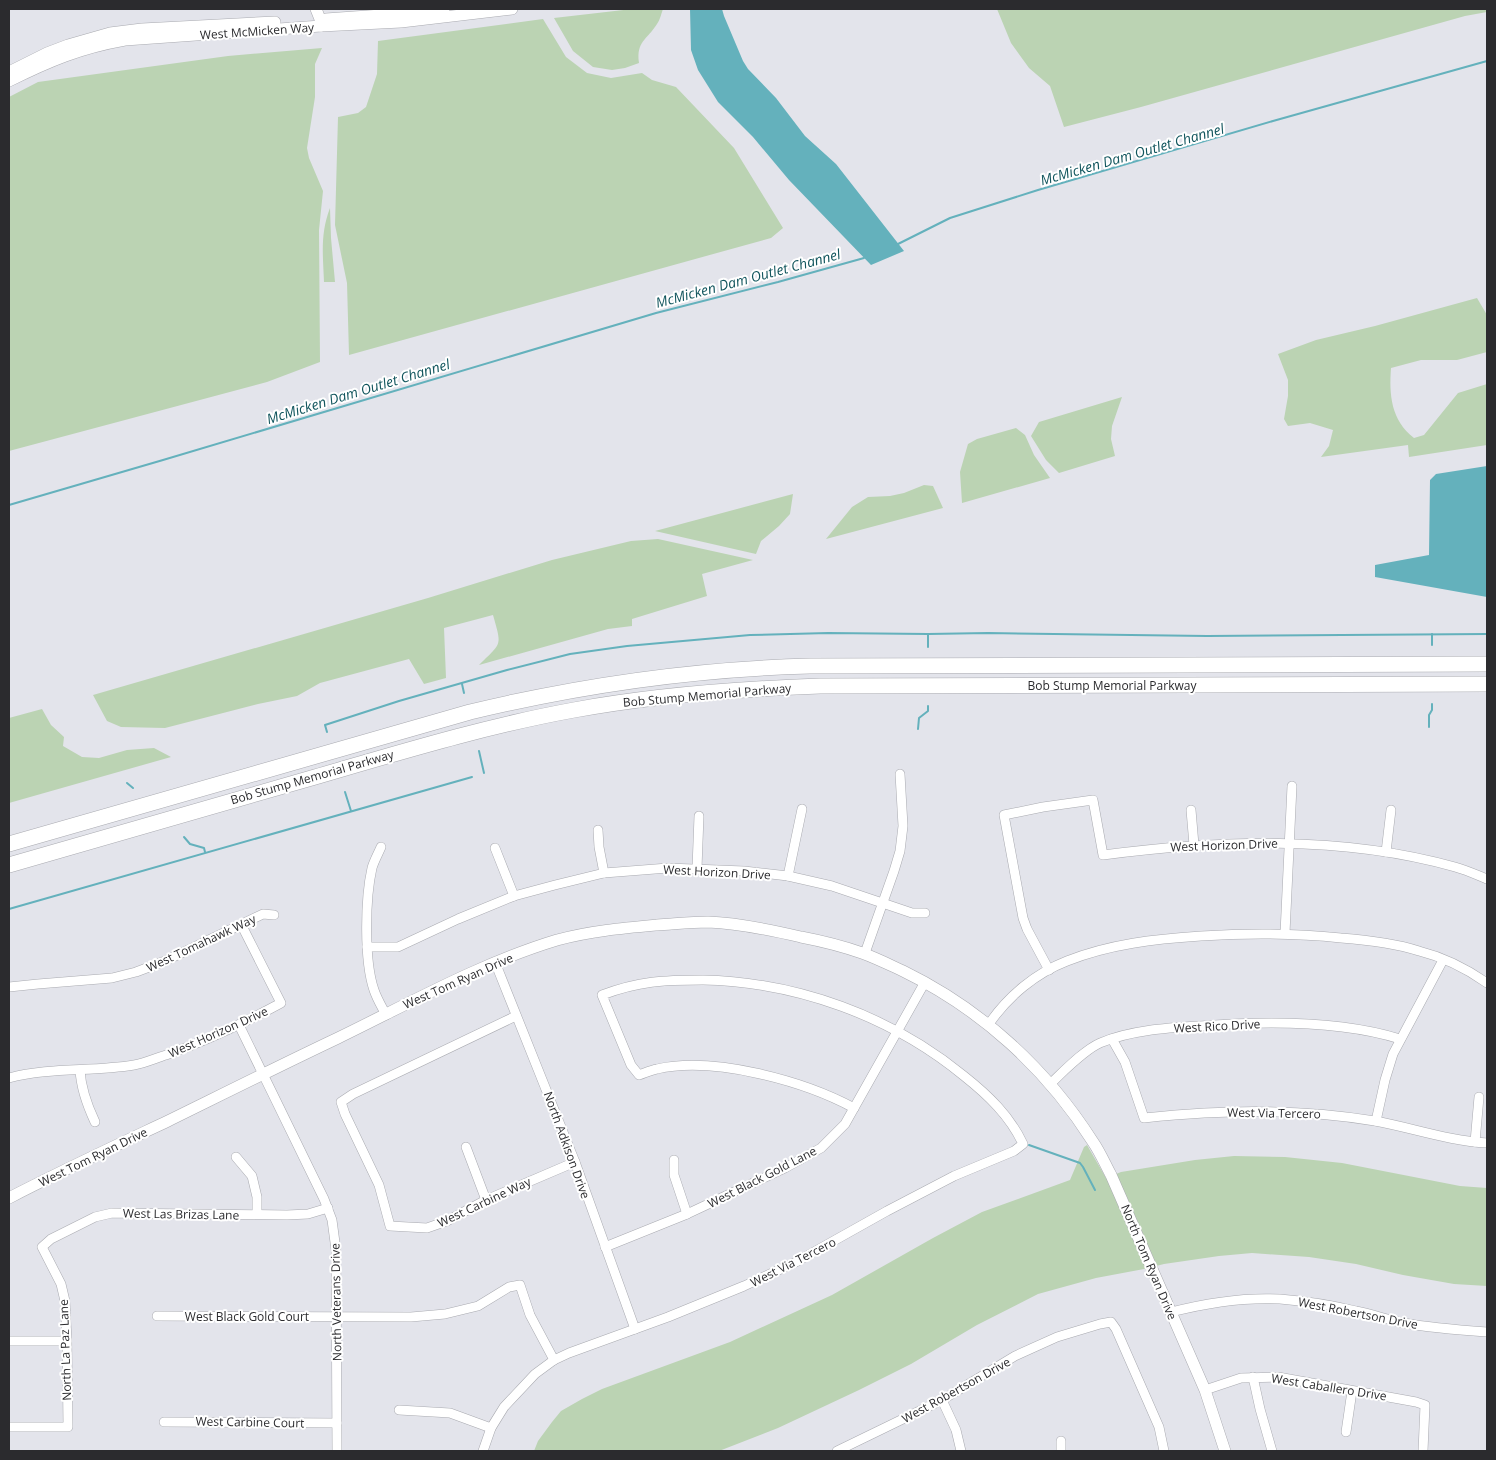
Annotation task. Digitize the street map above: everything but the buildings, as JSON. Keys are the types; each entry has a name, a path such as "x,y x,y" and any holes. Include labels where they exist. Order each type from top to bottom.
{"highway":[{"name":"Bob Stump Memorial Parkway","path":"9,844 452,716 525,699 643,679 731,670 803,666 1487,664"},
{"name":"Bob Stump Memorial Parkway","path":"9,865 462,735 566,711 667,696 756,688 820,686 1487,684"}],"street":[{"name":"West McMicken Way","path":"9,72 68,45 110,34 161,28 320,16 395,14 444,9"},
{"name":"West McMicken Way","path":"9,81 66,55 94,46 125,40 320,16 401,22 512,9"},
{"path":"864,954 900,851 903,826 900,774"},
{"path":"1285,933 1292,786"},
{"name":"West Horizon Drive","path":"1049,970 1027,930 1023,918 1004,815 1093,800 1102,855 1194,845 1263,842 1386,852 1457,867 1487,880"},
{"path":"788,876 802,810"},
{"path":"1191,810 1194,845"},
{"path":"1386,852 1390,810"},
{"path":"696,868 699,816"},
{"path":"598,830 604,873"},
{"path":"381,847 373,866 368,889 367,947 374,991 386,1014"},
{"path":"495,848 514,896"},
{"name":"West Horizon Drive","path":"367,947 398,947 514,896 604,873 668,868 744,871 788,876 832,886 912,913 925,913"},
{"name":"West Tomahawk Way","path":"9,987 112,978 136,972 242,926 263,914 274,915"},
{"name":"West Tom Ryan Drive","path":"9,1198 94,1155 495,962 558,940 596,931 708,922 784,933 832,944 864,954 925,982 956,1000 989,1024 1026,1058 1050,1084"},
{"name":"West Horizon Drive","path":"9,1078 23,1074 134,1065 192,1046 239,1025 281,1003 242,926"},
{"path":"989,1024 1000,1007 1028,983 1066,961 1107,947 1151,940 1232,934 1285,933 1363,940 1420,951 1461,967 1487,983"},
{"path":"1376,1121 1393,1054 1443,960"},
{"name":"North Adkison Drive","path":"495,962 575,1162 635,1329"},
{"path":"854,1108 834,1097 780,1079 720,1067 690,1066 666,1068 639,1075 631,1064 602,995 646,982 674,980 721,980 758,984 803,993 880,1022 897,1031"},
{"name":"West Black Gold Lane","path":"605,1247 688,1214 785,1168 821,1148 845,1124 925,982"},
{"name":"West Carbine Way","path":"516,1016 353,1094 341,1102 379,1186 390,1226 427,1228 447,1221 486,1200 575,1162"},
{"name":"West Rico Drive","path":"1050,1084 1077,1059 1098,1044 1129,1034 1159,1028 1248,1022 1329,1026 1376,1032 1400,1039"},
{"name":"North Veterans Drive","path":"239,1025 324,1199 332,1220 336,1250 338,1451"},
{"name":"West Via Tercero","path":"483,1451 491,1428 504,1407 534,1374 554,1360 744,1286 796,1262 954,1176 1014,1151 1023,1144 1015,1128 982,1092 945,1060 897,1031"},
{"name":"West Via Tercero","path":"1112,1039 1125,1062 1144,1118 1247,1111 1306,1112 1376,1121 1439,1137 1487,1143"},
{"path":"80,1070 81,1084 86,1103 95,1122"},
{"name":"North Tom Ryan Drive","path":"1050,1084 1094,1144 1124,1204 1205,1390 1225,1451"},
{"path":"1475,1142 1479,1097"},
{"path":"466,1147 486,1200"},
{"path":"236,1157 252,1176 257,1198 257,1214"},
{"path":"674,1160 674,1175 688,1214"},
{"name":"West Las Brizas Lane","path":"42,1247 51,1239 95,1217 112,1213 287,1215 308,1214 328,1208"},
{"name":"North La Paz Lane","path":"9,1427 68,1428 66,1301 61,1284 42,1247"},
{"path":"336,1316 411,1317 445,1314 478,1306 509,1287 520,1284 530,1315 554,1360"},
{"name":"West Robertson Drive","path":"1171,1312 1199,1305 1236,1300 1279,1299 1354,1310 1402,1322 1487,1332"},
{"name":"West Black Gold Court","path":"157,1316 336,1316"},
{"name":"West Robertson Drive","path":"837,1451 860,1447 1015,1356 1057,1337 1111,1322 1116,1329 1158,1427 1164,1451"},
{"path":"9,1341 67,1341"},
{"path":"1253,1376 1272,1451"},
{"name":"West Caballero Drive","path":"1205,1390 1241,1378 1253,1376 1278,1377 1416,1402 1425,1405 1423,1451"},
{"path":"1346,1432 1352,1391"},
{"path":"942,1400 956,1430 961,1451"},
{"path":"399,1410 450,1413 491,1428"},
{"name":"West Carbine Court","path":"164,1422 337,1423"},
{"path":"1061,1440 1061,1451"}],"green space":[{"path":"632,9 663,9 658,22 641,45 639,63 612,70 593,67 573,51 554,18"},
{"path":"997,9 1487,9 1487,12 1465,16 1064,127 1050,86 1029,68 1011,43"},
{"path":"543,19 566,57 587,73 611,78 642,73 652,80 676,87 734,148 783,228 771,238 349,355 347,283 335,225 338,117 358,113 366,107 377,74 378,41"},
{"path":"322,48 315,64 315,97 307,148 309,158 323,191 319,230 320,362 267,382 9,451 9,97 38,82 228,56"},
{"path":"330,208 335,282 324,282 323,236"},
{"path":"1477,298 1487,315 1487,352 1457,360 1421,360 1391,368 1391,397 1400,423 1414,438 1424,435 1458,393 1487,384 1487,445 1409,457 1408,445 1321,457 1329,446 1333,430 1310,423 1288,426 1284,419 1288,396 1288,380 1278,354 1316,340"},
{"path":"1122,397 1112,426 1111,439 1115,456 1059,473 1046,460 1031,436 1039,422"},
{"path":"1016,428 1025,435 1034,455 1050,478 962,503 960,472 968,444 977,439"},
{"path":"924,485 933,486 943,508 826,539 852,507 868,497 904,493"},
{"path":"793,494 790,514 761,541 756,554 655,531"},
{"path":"658,539 753,560 702,574 707,596 632,619 632,626 608,629 479,665 496,648 498,643 498,633 493,615 444,628 446,678 424,684 409,659 320,683 297,696 165,728 121,727 107,721 93,695 552,560 631,541"},
{"path":"42,709 51,725 64,737 63,746 82,757 99,758 127,750 154,748 171,757 9,803 9,718"},
{"path":"1087,1145 1106,1178 1121,1172 1195,1160 1234,1156 1285,1157 1342,1163 1460,1186 1487,1188 1487,1286 1454,1284 1356,1264 1309,1257 1252,1253 1164,1264 1096,1278 1038,1294 977,1325 911,1364 859,1390 778,1428 719,1451 534,1451 538,1441 561,1411 582,1399 602,1389 730,1342 832,1295 982,1212 1070,1180 1084,1147"}],"water":[{"path":"690,9 722,9 748,69 776,98 805,136 836,164 904,251 871,265 789,180 753,137 718,102 698,70 691,50"},
{"path":"1487,466 1487,597 1375,577 1375,565 1429,555 1430,480 1436,474"}],"waterway":[{"name":"McMicken Dam Outlet Channel","path":"896,245 950,218 1038,190 1487,61"},
{"name":"McMicken Dam Outlet Channel","path":"9,505 656,313 864,258"},
{"path":"327,732 325,725 399,701 570,654 627,646 750,635 828,633 1207,636 1487,634"},
{"path":"928,634 928,647"},
{"path":"1432,634 1432,645"},
{"path":"462,684 464,693"},
{"path":"1429,727 1429,715 1432,710 1432,704"},
{"path":"918,729 919,718 928,711 928,706"},
{"path":"479,751 484,773"},
{"path":"9,909 472,777"},
{"path":"127,783 133,788"},
{"path":"345,792 351,811"},
{"path":"184,837 190,844 204,848 205,852"},
{"path":"1029,1145 1080,1163 1095,1190"}]}
